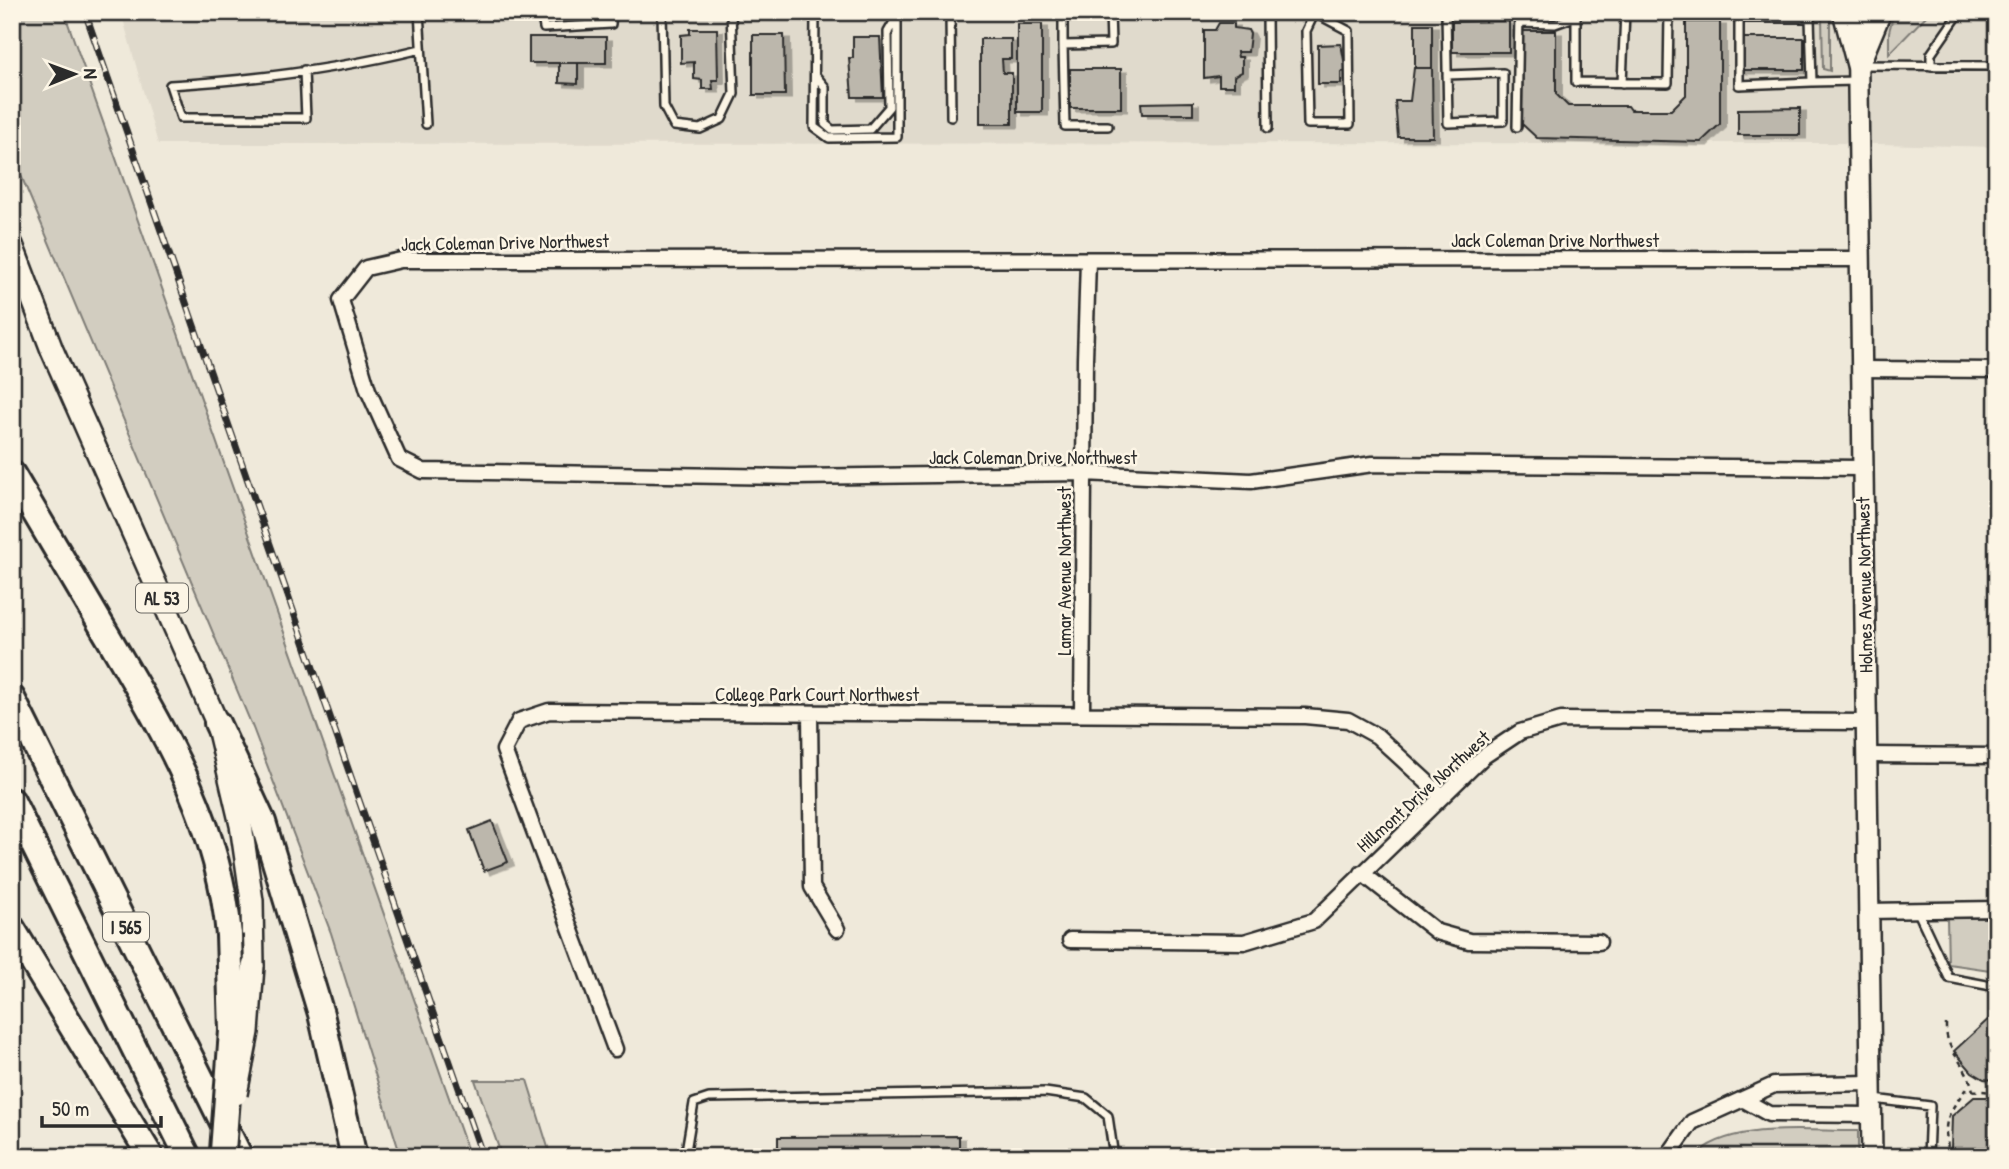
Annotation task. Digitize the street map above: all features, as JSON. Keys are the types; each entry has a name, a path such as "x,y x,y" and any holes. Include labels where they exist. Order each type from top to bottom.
{"highway":[{"path":"12,474 158,724 202,812 216,860 229,935 232,1031 228,1155"},
{"name":"I 565","path":"12,698 228,1155"},
{"path":"217,723 263,822 321,1014 354,1157"},
{"name":"I 565","path":"12,801 188,1157"},
{"path":"12,928 151,1157"}],"main road":[{"path":"1844,12 1858,73"},
{"name":"Holmes Avenue Northwest","path":"1857,12 1872,1157"},
{"path":"1858,73 1880,12"},
{"name":"AL 53","path":"12,245 52,349 217,723 242,825 252,901 253,966 246,1043 228,1155"}],"street":[{"name":"Jack Coleman Drive Northwest","path":"1860,259 401,260 366,268 341,299 368,390 399,460 423,471 795,477 1084,473 1251,481 1373,464 1862,468"},
{"name":"Lamar Avenue Northwest","path":"1082,713 1088,260"},
{"path":"1861,369 1997,370"},
{"name":"College Park Court Northwest","path":"615,1049 504,750 519,721 549,711 1082,713 1305,716 1348,720 1377,736 1441,795"},
{"path":"810,713 812,887 837,929"},
{"name":"Hillmont Drive Northwest","path":"1070,940 1244,942 1314,921 1484,756 1520,732 1561,720 1865,722"},
{"path":"1866,755 1997,756"},
{"path":"1362,873 1437,932 1469,941 1599,942"},
{"path":"1867,911 1997,909"},
{"path":"1667,1157 1692,1122 1774,1085 1870,1099"},
{"path":"1744,1100 1769,1114 1870,1099"}],"lane":[{"path":"419,12 426,124"},
{"path":"541,12 544,28 611,24 612,12"},
{"path":"662,12 664,107 674,126 700,129 722,119 734,94 732,12"},
{"path":"815,12 814,127 829,138 897,137 898,13"},
{"path":"1063,12 1065,126 1108,126"},
{"path":"1063,45 1111,44 1110,12"},
{"path":"1267,12 1268,128"},
{"path":"1446,12 1447,75 1448,123 1503,121 1503,73 1447,75"},
{"path":"1517,127 1519,12"},
{"path":"1622,83 1625,12"},
{"path":"1518,23 1555,24 1577,14 1576,82 1668,83 1669,12"},
{"path":"1931,66 1931,54 1960,12"},
{"path":"815,74 825,87 825,124 832,130 870,129 889,107 888,32 898,13"},
{"path":"898,13 950,13 951,117"},
{"path":"1315,13 1349,31 1350,124 1308,124 1306,31 1315,13"},
{"path":"1812,82 1810,18 1754,15 1739,18 1739,85 1812,82 1858,73 1931,66 1997,66"},
{"path":"304,70 306,118 181,118 170,85 255,80 304,70 374,60 421,49"},
{"path":"1917,910 1949,978 1997,987"},
{"path":"686,1151 694,1103 709,1098 1045,1092 1086,1098 1108,1116 1114,1157"},
{"path":"1870,1099 1930,1106 1928,1157"}],"path":[{"path":"1946,1024 1951,1051 1969,1071 1973,1091"},
{"path":"1945,1157 1949,1150 1945,1129 1949,1113 1965,1090 1997,1092"}],"shaded area":[{"path":"17,12 64,12 470,1157 401,1157 331,933 253,728 12,154 12,29"},
{"path":"121,12 1997,12 1997,147 1838,143 158,144"},
{"path":"1819,12 1830,12 1830,71 1823,69 1822,16"},
{"path":"1894,12 1930,12 1889,54 1889,32"},
{"path":"1947,918 1997,918 1997,971 1948,964"},
{"path":"475,1080 527,1080 551,1157 502,1157"},
{"path":"1771,1130 1858,1131 1858,1157 1694,1157 1709,1145 1727,1137 1748,1133"}],"building":[{"path":"1509,21 1509,52 1452,52 1452,22"},
{"path":"1686,22 1720,22 1720,124 1701,142 1537,138 1522,124 1523,31 1556,31 1556,94 1568,106 1628,106 1631,110 1671,110 1686,95"},
{"path":"1219,23 1234,23 1234,28 1248,30 1250,34 1248,52 1237,52 1238,57 1242,57 1242,72 1234,76 1234,86 1219,86 1219,76 1204,78 1204,30 1215,30"},
{"path":"1017,24 1042,24 1042,112 1017,112"},
{"path":"1415,24 1432,24 1432,68 1415,68"},
{"path":"690,29 717,29 718,80 712,80 713,89 702,89 702,80 694,79 694,62 681,63 681,35 690,34"},
{"path":"753,35 784,35 785,95 753,95"},
{"path":"529,37 606,37 606,63 529,63"},
{"path":"853,37 880,37 883,97 852,97 849,58 853,58"},
{"path":"1740,38 1804,38 1804,70 1740,70"},
{"path":"980,39 1011,39 1011,59 1002,59 1003,73 1012,73 1012,124 980,124"},
{"path":"1341,44 1346,71 1341,72 1341,84 1318,84 1318,45"},
{"path":"559,63 578,63 578,84 559,83"},
{"path":"1414,68 1432,68 1433,137 1398,137 1395,101 1410,101"},
{"path":"1070,69 1121,69 1121,108 1070,108"},
{"path":"1193,102 1193,114 1142,114 1141,103"},
{"path":"1800,108 1800,135 1738,135 1738,109"},
{"path":"492,821 508,862 484,871 469,830"},
{"path":"1993,1015 1997,1015 1997,1080 1984,1079 1972,1072 1954,1051"},
{"path":"1974,1097 1997,1097 1997,1157 1960,1157 1951,1148 1952,1116"},
{"path":"959,1136 959,1157 778,1157 778,1137"}],"railway":[{"path":"85,12 483,1157"}]}
